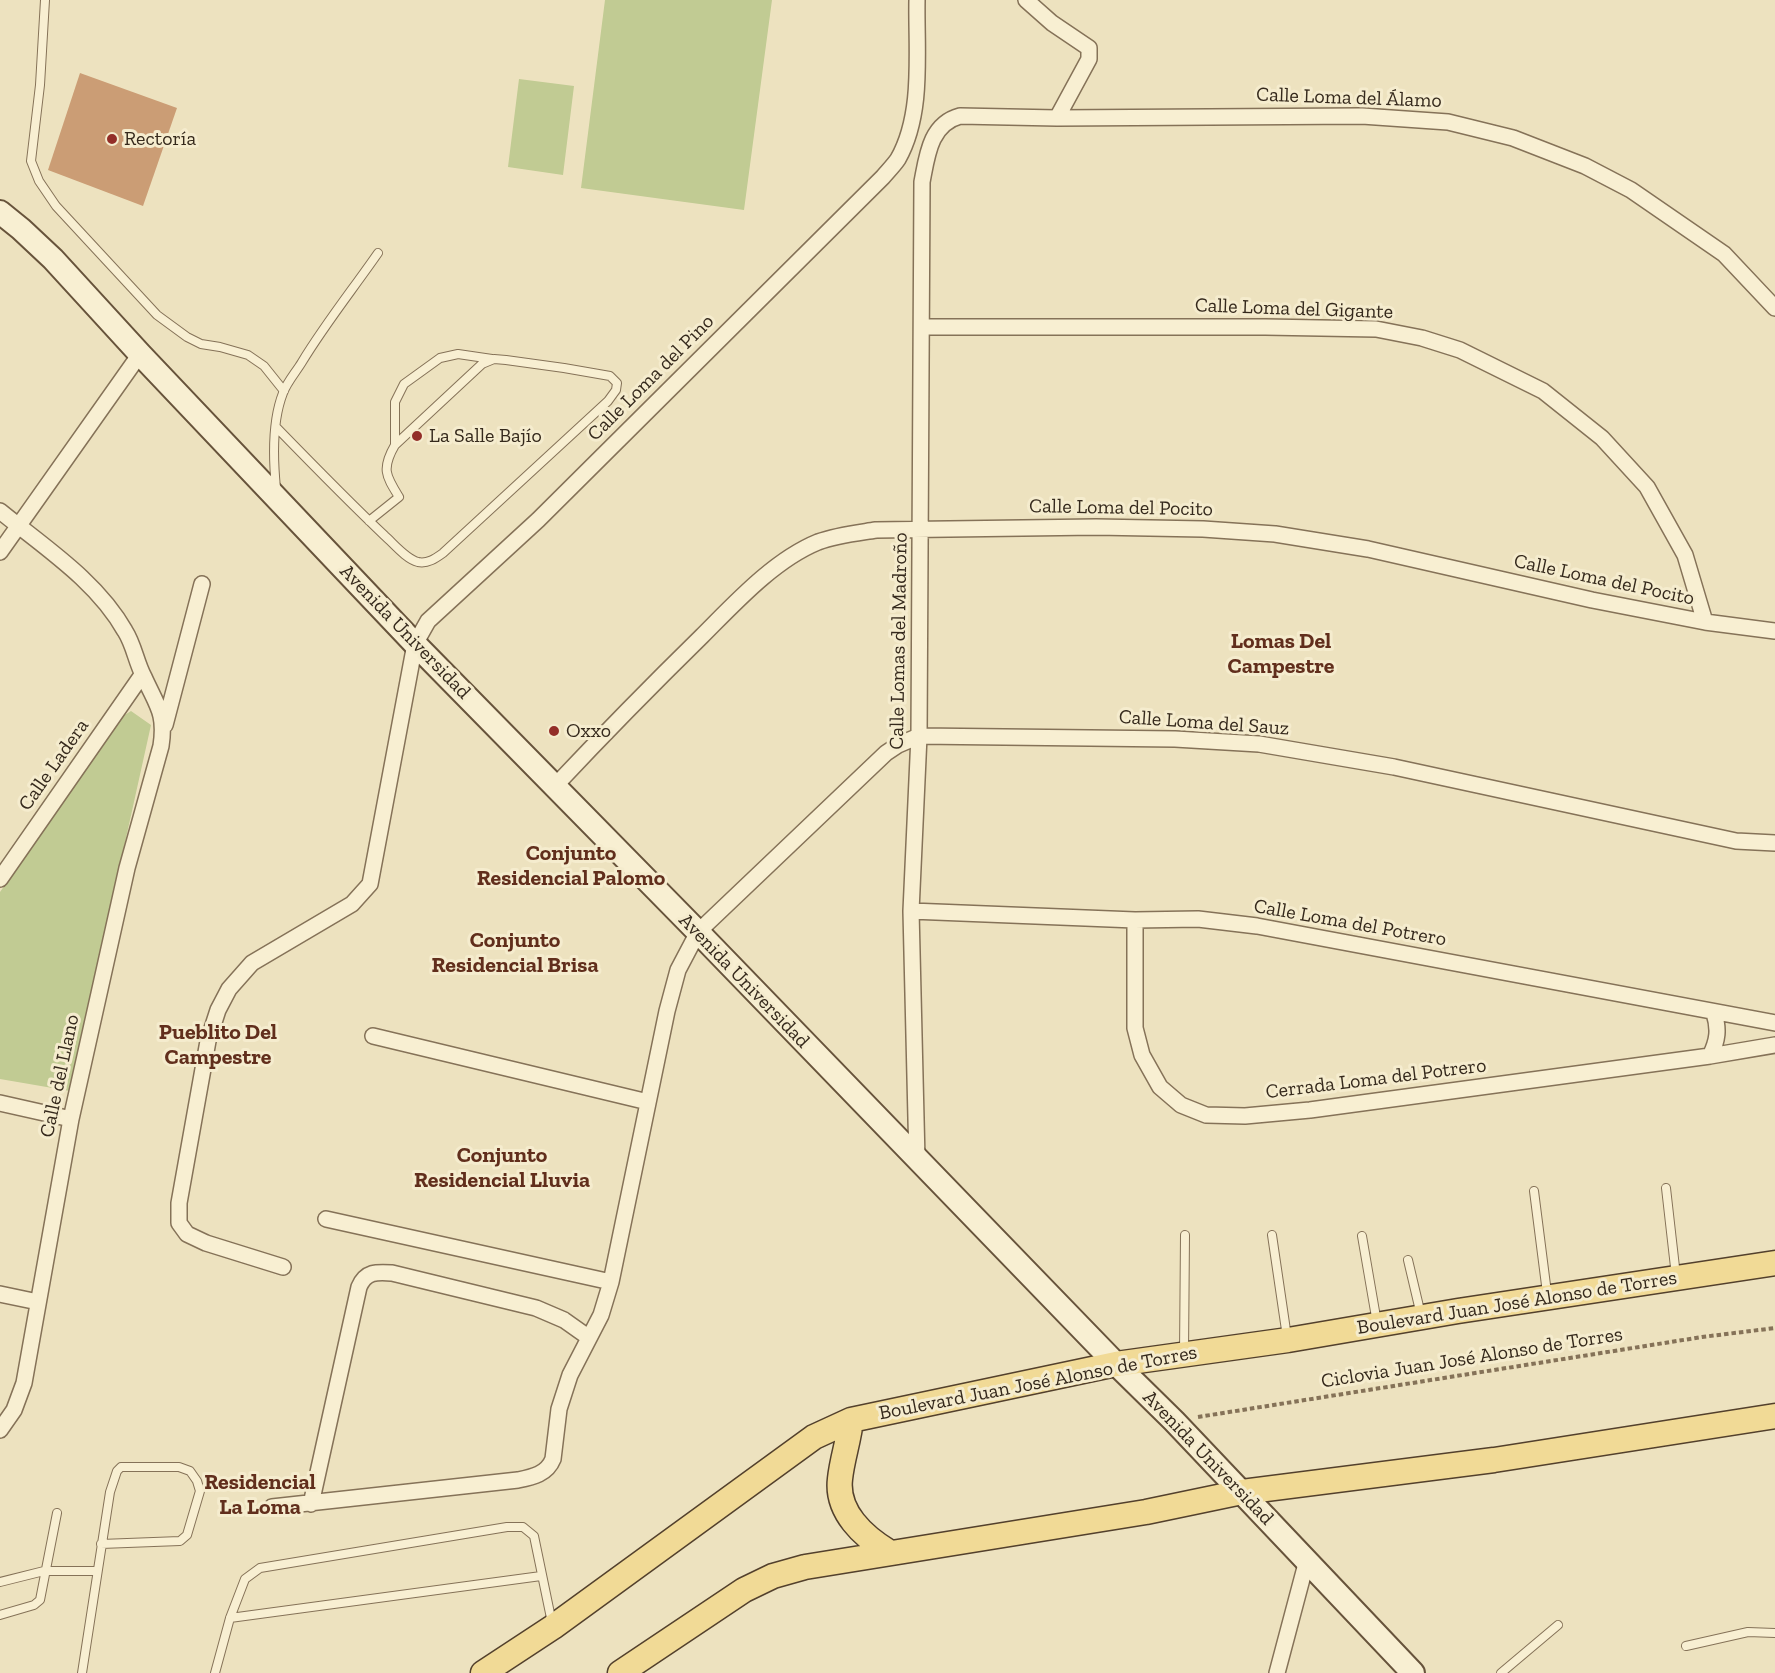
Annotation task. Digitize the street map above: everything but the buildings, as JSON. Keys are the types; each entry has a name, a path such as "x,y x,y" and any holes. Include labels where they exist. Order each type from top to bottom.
{"main road":[{"name":"Boulevard Juan José Alonso de Torres","path":"483,1673 554,1627 814,1437 851,1420 1116,1364 1288,1340 1421,1317 1775,1263"},
{"path":"620,1673 744,1590 773,1576 805,1567 1146,1512 1242,1492 1494,1460 1775,1416"},
{"path":"851,1420 839,1481 841,1497 856,1526 871,1541 889,1552"}],"street":[{"name":"Calle Loma del Pino","path":"415,644 429,621 538,520 883,177 897,159 912,118 916,89 917,0"},
{"path":"1026,0 1052,23 1089,48 1089,59 1058,118"},
{"name":"Calle Loma del Álamo","path":"941,125 960,116 1058,118 1362,116 1448,122 1513,138 1585,166 1630,190 1724,254 1775,308"},
{"name":"Calle Lomas del Madroño","path":"917,1160 911,911 920,736 922,182 927,157 941,125"},
{"name":"Avenida Universidad","path":"0,212 53,259 415,644 1174,1421 1413,1673"},
{"name":"Calle Loma del Gigante","path":"923,327 1376,329 1422,338 1460,350 1543,391 1602,438 1647,487 1685,555 1705,622"},
{"path":"0,552 140,354"},
{"path":"0,511 84,579 109,607 126,631 142,675 163,717 164,728"},
{"name":"Calle Loma del Pocito","path":"555,786 631,706 748,590 791,556 818,542 843,534 876,530 1096,527 1203,529 1275,534 1368,549 1592,600 1705,622 1775,631"},
{"name":"Calle del Llano","path":"0,1430 14,1410 24,1383 71,1119 127,868 202,584"},
{"path":"283,1267 206,1243 187,1233 179,1223 179,1203 208,1041 218,1010 229,989 252,963 352,904 370,884 374,876 415,644"},
{"name":"Calle Ladera","path":"0,879 142,675"},
{"name":"Calle Loma del Sauz","path":"272,1507 518,1480 543,1472 550,1467 559,1409 570,1375 601,1315 611,1282 667,1011 678,970 698,932 886,753 898,745 920,736 1175,739 1259,744 1394,767 1736,841 1775,843"},
{"name":"Calle Loma del Potrero","path":"911,911 1135,920 1198,919 1257,926 1775,1023"},
{"name":"Cerrada Loma del Potrero","path":"1135,920 1135,1028 1142,1055 1160,1087 1181,1105 1206,1115 1245,1116 1310,1110 1710,1056 1775,1045"},
{"path":"1710,1056 1718,1035 1714,1013"},
{"path":"373,1036 648,1102"},
{"path":"0,1103 71,1119"},
{"path":"326,1219 611,1282"},
{"path":"311,1504 359,1287 366,1276 378,1272 392,1273 536,1308 564,1320 588,1337"},
{"path":"0,1294 38,1302"},
{"path":"1277,1673 1307,1560"}],"lane":[{"path":"45,0 40,85 31,161 39,181 56,206 156,315 201,344 249,355 264,366 284,391"},
{"path":"276,497 274,471 276,427 278,409 284,391 312,345 378,253"},
{"path":"276,427 369,521 416,562 432,561 457,541 608,401 616,390 617,383 610,376 564,368 458,354 440,358 404,384 395,402 394,445 388,459 386,475 399,497 369,521"},
{"path":"394,445 482,364 494,360"},
{"path":"1666,1188 1677,1278"},
{"path":"1534,1191 1548,1297"},
{"path":"1184,1354 1185,1235"},
{"path":"1272,1235 1288,1340"},
{"path":"1362,1236 1377,1324"},
{"path":"1408,1260 1421,1317"},
{"path":"82,1673 101,1544 110,1492 117,1471 121,1467 179,1467 190,1472 197,1481 200,1491 187,1535 180,1541 101,1544"},
{"path":"0,1615 38,1603 42,1593 44,1571 57,1513"},
{"path":"215,1673 230,1618 245,1580 260,1568 507,1527 524,1527 534,1536 554,1627"},
{"path":"0,1582 44,1571 97,1571"},
{"path":"230,1618 541,1576"},
{"path":"1501,1673 1558,1625"},
{"path":"1686,1646 1748,1632 1775,1633"}],"path":[{"name":"Ciclovia Juan José Alonso de Torres","path":"1174,1421 1679,1341 1775,1328"}],"green space":[{"path":"605,0 772,0 744,210 581,188"},
{"path":"519,79 574,86 563,175 508,167"},
{"path":"131,711 151,725 70,1091 0,1079 0,892 123,716"}],"place":[{"name":"Rectoría","path":"112,139"},
{"name":"La Salle Bajío","path":"417,436"},
{"name":"Oxxo","path":"554,731"}],"district":[{"name":"Lomas Del Campestre","path":"1281,654"},
{"name":"Conjunto Residencial Palomo","path":"571,866"},
{"name":"Conjunto Residencial Brisa","path":"515,954"},
{"name":"Pueblito Del Campestre","path":"218,1046"},
{"name":"Conjunto Residencial Lluvia","path":"502,1168"},
{"name":"Residencial La Loma","path":"260,1496"}]}
